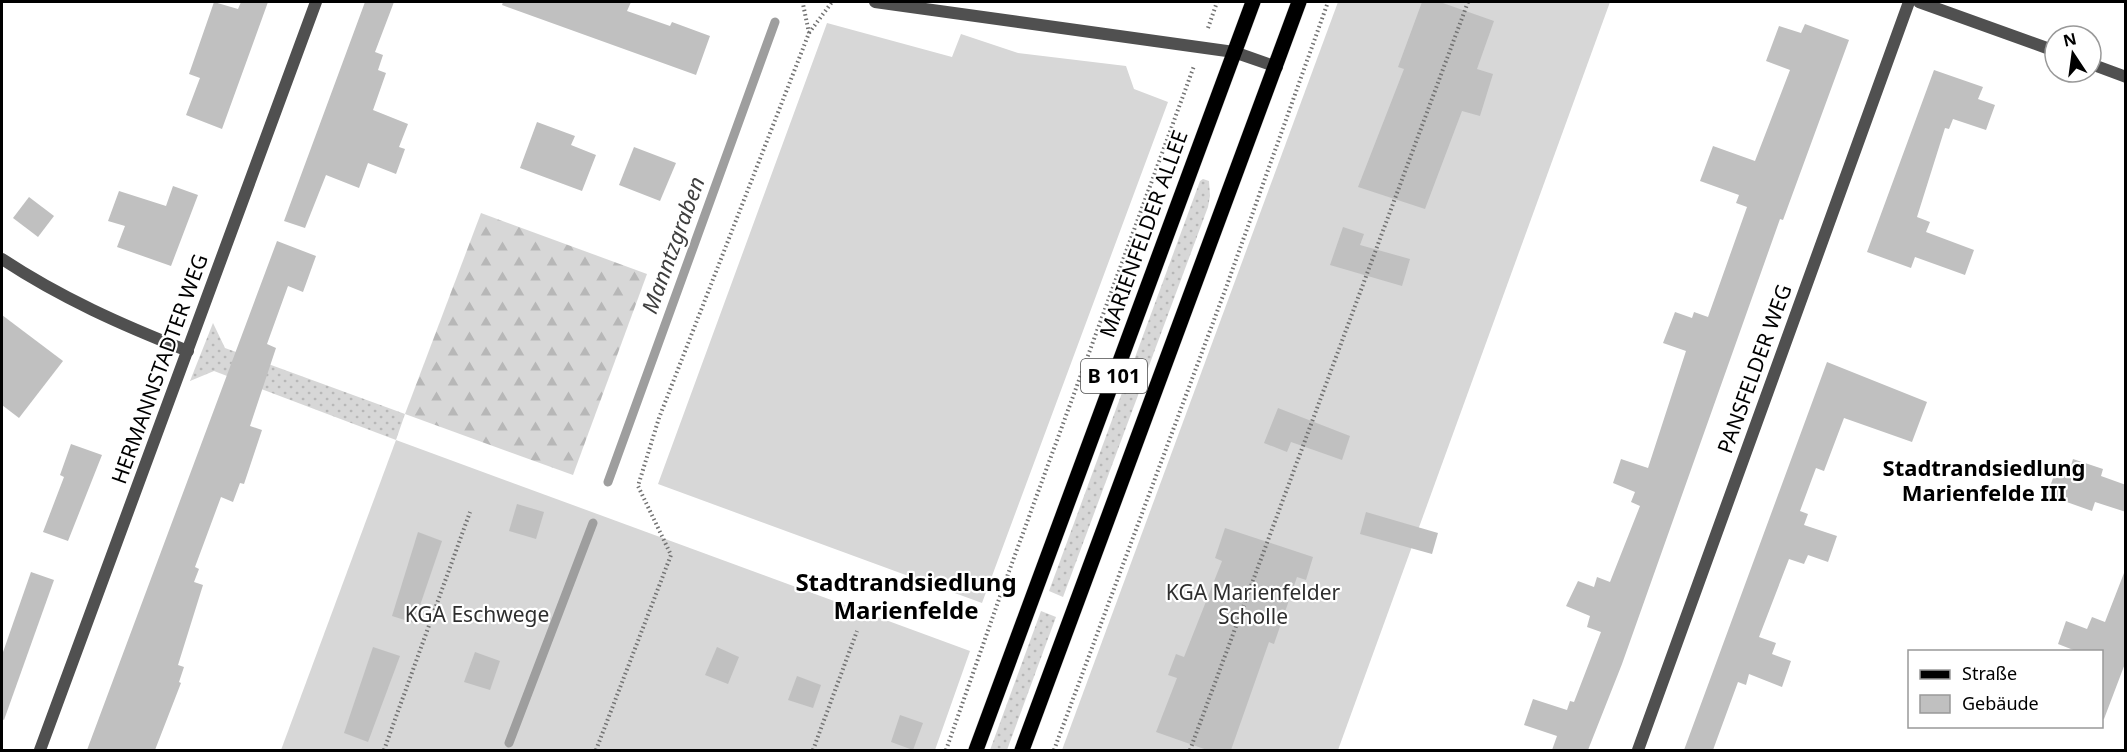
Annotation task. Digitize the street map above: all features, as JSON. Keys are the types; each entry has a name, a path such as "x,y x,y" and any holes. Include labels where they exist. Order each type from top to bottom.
{"main road":[{"name":"MARIENFELDER ALLEE","path":"975,750 1253,2"},
{"name":"B 101","path":"1022,750 1277,67 1299,2"}],"street":[{"name":"HERMANNSTADTER WEG","path":"40,750 316,2"},
{"path":"875,2 1234,52 1277,67"},
{"name":"PANSFELDER WEG","path":"1638,750 1909,2"},
{"path":"1920,2 2043,47"},
{"path":"2103,68 2126,77"},
{"path":"2,259 44,287 109,320 188,351"}],"path":[{"path":"596,750 671,555 638,486 659,418 809,33 832,2"},
{"path":"1208,28 1217,2"},
{"path":"1054,750 1223,296 1328,2"},
{"path":"1190,750 1468,2"},
{"path":"802,4 809,33"},
{"path":"946,750 1195,63"},
{"path":"384,750 470,512"},
{"path":"813,750 857,631"}],"green space":[{"name":"KGA Marienfelder Scholle","path":"1338,2 1610,2 1338,750 1062,750"},
{"path":"827,23 952,57 961,34 1018,53 1126,66 1134,89 1168,102 982,603 658,484"},
{"path":"1203,179 1209,181 1208,207 1063,597 1049,591 1200,181"},
{"path":"481,213 647,274 573,475 405,414"},
{"path":"213,323 225,348 405,414 396,440 214,371 190,381"},
{"name":"KGA Eschwege","path":"396,440 970,651 935,750 281,750"},
{"path":"1041,611 1056,617 1007,750 990,750"}],"building":[{"path":"214,2 238,9 241,2 268,2 222,129 186,115 200,78 189,74"},
{"path":"365,2 394,2 375,52 383,55 378,70 386,73 373,110 408,124 399,147 405,149 396,174 368,163 359,188 326,175 305,228 284,221"},
{"path":"503,2 631,2 627,11 670,26 672,22 710,36 696,75 502,5"},
{"path":"1422,2 1440,2 1494,21 1477,69 1493,74 1480,116 1462,111 1425,209 1358,187 1404,69 1398,67"},
{"path":"1805,24 1849,40 1783,220 1780,219 1622,664 1588,750 1552,750 1557,736 1524,725 1533,699 1567,710 1570,701 1574,702 1601,632 1587,627 1590,616 1566,606 1578,581 1594,587 1597,577 1610,582 1640,506 1631,502 1635,492 1613,483 1621,459 1648,468 1686,351 1663,343 1675,312 1692,318 1694,312 1708,317 1747,207 1736,203 1739,195 1700,181 1713,146 1755,161 1790,70 1766,61 1779,26 1801,33"},
{"path":"1934,70 1983,87 1978,99 1995,105 1986,130 1953,119 1949,129 1945,128 1917,217 1930,222 1926,232 1974,250 1965,275 1915,257 1911,268 1867,252"},
{"path":"537,122 575,136 571,145 596,155 582,191 520,168"},
{"path":"634,147 676,163 660,201 619,185"},
{"path":"173,186 198,195 171,266 117,247 125,226 108,221 119,191 166,206"},
{"path":"29,197 54,216 38,237 13,218"},
{"path":"1343,227 1364,234 1360,245 1410,259 1402,286 1330,265"},
{"path":"277,241 316,256 303,292 288,286 267,344 276,348 250,426 262,430 244,484 240,483 233,502 221,497 195,567 199,569 194,582 203,585 178,665 184,667 179,682 181,683 155,750 87,750"},
{"path":"2,315 63,361 19,418 2,405"},
{"path":"1827,362 1927,402 1912,442 1844,418 1824,471 1816,468 1800,511 1808,514 1804,525 1837,536 1828,562 1808,555 1804,564 1789,559 1759,637 1776,643 1772,654 1791,661 1782,687 1749,674 1746,685 1738,682 1713,750 1684,750"},
{"path":"1278,408 1350,436 1342,460 1291,442 1287,452 1264,443"},
{"path":"71,444 102,455 68,541 43,532 64,477 60,475"},
{"path":"2073,459 2103,469 2101,476 2126,485 2126,512 2095,502 2092,511 2047,495 2058,464 2070,469"},
{"path":"517,504 544,512 536,539 509,531"},
{"path":"1366,512 1438,533 1432,554 1360,534"},
{"path":"1225,528 1313,557 1306,580 1297,577 1274,644 1269,642 1231,750 1207,750 1156,732 1177,678 1168,675 1176,654 1184,657 1222,561 1215,558"},
{"path":"418,532 442,541 414,623 392,616"},
{"path":"31,572 54,580 4,720 2,719 2,655"},
{"path":"2124,573 2126,661 2104,719 2103,650 2073,650 2058,644 2066,621 2087,629 2092,617 2105,622"},
{"path":"373,647 400,656 368,742 344,733"},
{"path":"717,647 739,657 728,684 705,675"},
{"path":"475,652 500,661 490,690 464,682"},
{"path":"797,676 821,685 813,708 788,700"},
{"path":"900,715 923,723 913,750 891,742"}],"waterway":[{"name":"Manntzgraben","path":"608,482 775,22"},
{"name":"Manntzgraben","path":"509,743 593,523"}],"district":[{"name":"Stadtrandsiedlung Marienfelde III","path":"1984,480"},
{"name":"Stadtrandsiedlung Marienfelde","path":"906,597"}]}
